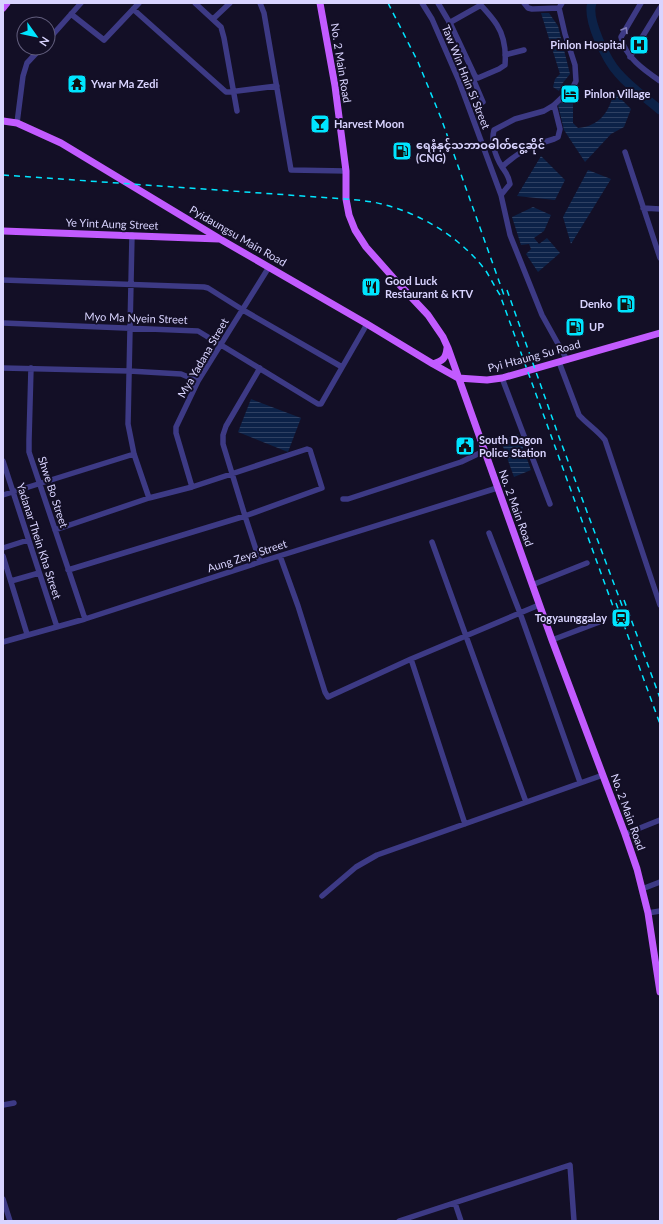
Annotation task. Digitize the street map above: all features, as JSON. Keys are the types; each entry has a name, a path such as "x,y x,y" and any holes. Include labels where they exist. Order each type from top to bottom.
{"main road":[{"path":"3,8 7,3"},
{"name":"No. 2 Main Road","path":"320,3 335,86 346,172 346,199 349,215 355,230 366,247 396,282 428,315 443,337 448,348 539,605 603,774 637,870 656,945 660,992"},
{"name":"Pyidaungsu Main Road","path":"3,122 17,123 61,143 220,240 269,267 458,378"},
{"name":"Ye Yint Aung Street","path":"3,231 132,235 220,240"},
{"name":"Pyi Htaung Su Road","path":"458,378 487,380 502,378 660,333"},
{"path":"432,364 443,360 446,356 448,348"}],"street":[{"path":"56,30 81,3"},
{"path":"71,14 104,40 139,3"},
{"path":"195,3 220,26 224,38 238,111"},
{"path":"213,19 230,3"},
{"path":"260,3 264,13 291,170 346,172"},
{"name":"Taw Win Hnin Si Street","path":"422,3 432,19 459,81 501,195 510,235 542,315 567,360"},
{"path":"438,3 450,23 476,77 474,81 483,102"},
{"path":"501,195 510,184 510,178 502,167 494,147 492,137 494,130 515,119 544,111 567,94 576,81 575,65 565,34 560,6 532,9 528,8 524,3"},
{"path":"641,3 621,37 622,45 630,57 660,82"},
{"path":"450,23 480,4 498,26 505,55 504,65 499,69 480,77 476,77"},
{"path":"630,57 660,8"},
{"path":"133,9 226,92 276,86"},
{"path":"505,55 524,50"},
{"path":"17,123 23,76 27,63 34,56"},
{"path":"502,167 524,150 558,137 560,129 554,105"},
{"path":"625,152 660,258"},
{"path":"643,208 660,209"},
{"path":"132,235 128,424 134,454 149,498"},
{"name":"Mya Yadana Street","path":"192,487 175,431 198,381 269,267"},
{"path":"3,280 208,288 242,310 342,367 367,324"},
{"name":"Myo Ma Nyein Street","path":"3,323 131,327 198,331 318,404 320,404 342,367"},
{"path":"559,362 579,415 605,440 660,605"},
{"path":"3,368 129,371 181,374 198,381"},
{"name":"Shwe Bo Street","path":"31,368 30,452 85,619"},
{"path":"260,368 226,426 223,444 231,474 260,562"},
{"path":"502,378 550,504"},
{"path":"55,530 149,498 192,487 307,449 310,450 322,488 245,516 68,570"},
{"path":"342,499 348,499 461,462 484,451"},
{"path":"3,495 134,454"},
{"name":"Yadanar Thein Kha Street","path":"3,461 57,627"},
{"name":"Aung Zeya Street","path":"3,642 85,619 260,562 497,488"},
{"path":"489,534 520,613 580,782"},
{"path":"3,548 28,540"},
{"path":"432,542 526,802"},
{"path":"3,556 28,634"},
{"path":"280,556 298,606 326,696 328,697 410,659 539,605"},
{"path":"532,585 587,563"},
{"path":"11,581 39,573"},
{"path":"552,640 602,621"},
{"path":"410,659 465,824"},
{"path":"322,896 356,867 377,855 603,774"},
{"path":"625,834 660,820"},
{"path":"642,888 660,882"},
{"path":"648,913 660,911"},
{"path":"3,1105 14,1102"},
{"path":"399,1221 570,1165 574,1221"},
{"path":"3,1199 10,1221"},
{"path":"455,1203 461,1221"}],"water":[{"path":"541,13 549,13 558,26 570,74 562,84 559,91 553,87 555,79 560,74"},
{"path":"614,92 631,109 624,127 611,134 585,162 564,130 558,105 573,94 573,123 578,128 586,127 598,121 606,112"},
{"path":"541,156 565,180 555,200 517,196"},
{"path":"588,170 611,179 571,244 563,217"},
{"path":"533,207 551,215 544,231 534,238 539,244 547,238 560,253 538,272 526,254 531,249 529,244 521,245 512,217"},
{"path":"251,399 301,418 288,452 238,432"},
{"path":"518,434 531,470 514,477 501,441"}],"waterway":[{"path":"592,3 592,19 595,29 603,50 613,67 628,83 660,110"}],"railway":[{"path":"388,3 418,62 441,118 505,298"},
{"path":"3,175 368,201 397,208 412,214 453,238 465,248 486,271 500,295 614,609"},
{"path":"507,290 559,437 623,608"},
{"path":"624,600 660,698"},
{"path":"616,603 660,724"}],"place":[{"name":"Pinlon Hospital","path":"639,45"},
{"name":"Ywar Ma Zedi","path":"77,84"},
{"name":"Pinlon Village","path":"570,94"},
{"name":"Harvest Moon","path":"320,124"},
{"name":"ရေနံနှင့်သဘာဝဓါတ်ငွေ့ဆိုင် (CNG)","path":"402,151"},
{"name":"Good Luck Restaurant & KTV","path":"371,287"},
{"name":"Denko","path":"626,304"},
{"name":"UP","path":"575,327"},
{"name":"South Dagon Police Station","path":"465,446"},
{"name":"Togyaunggalay","path":"621,618"}]}
